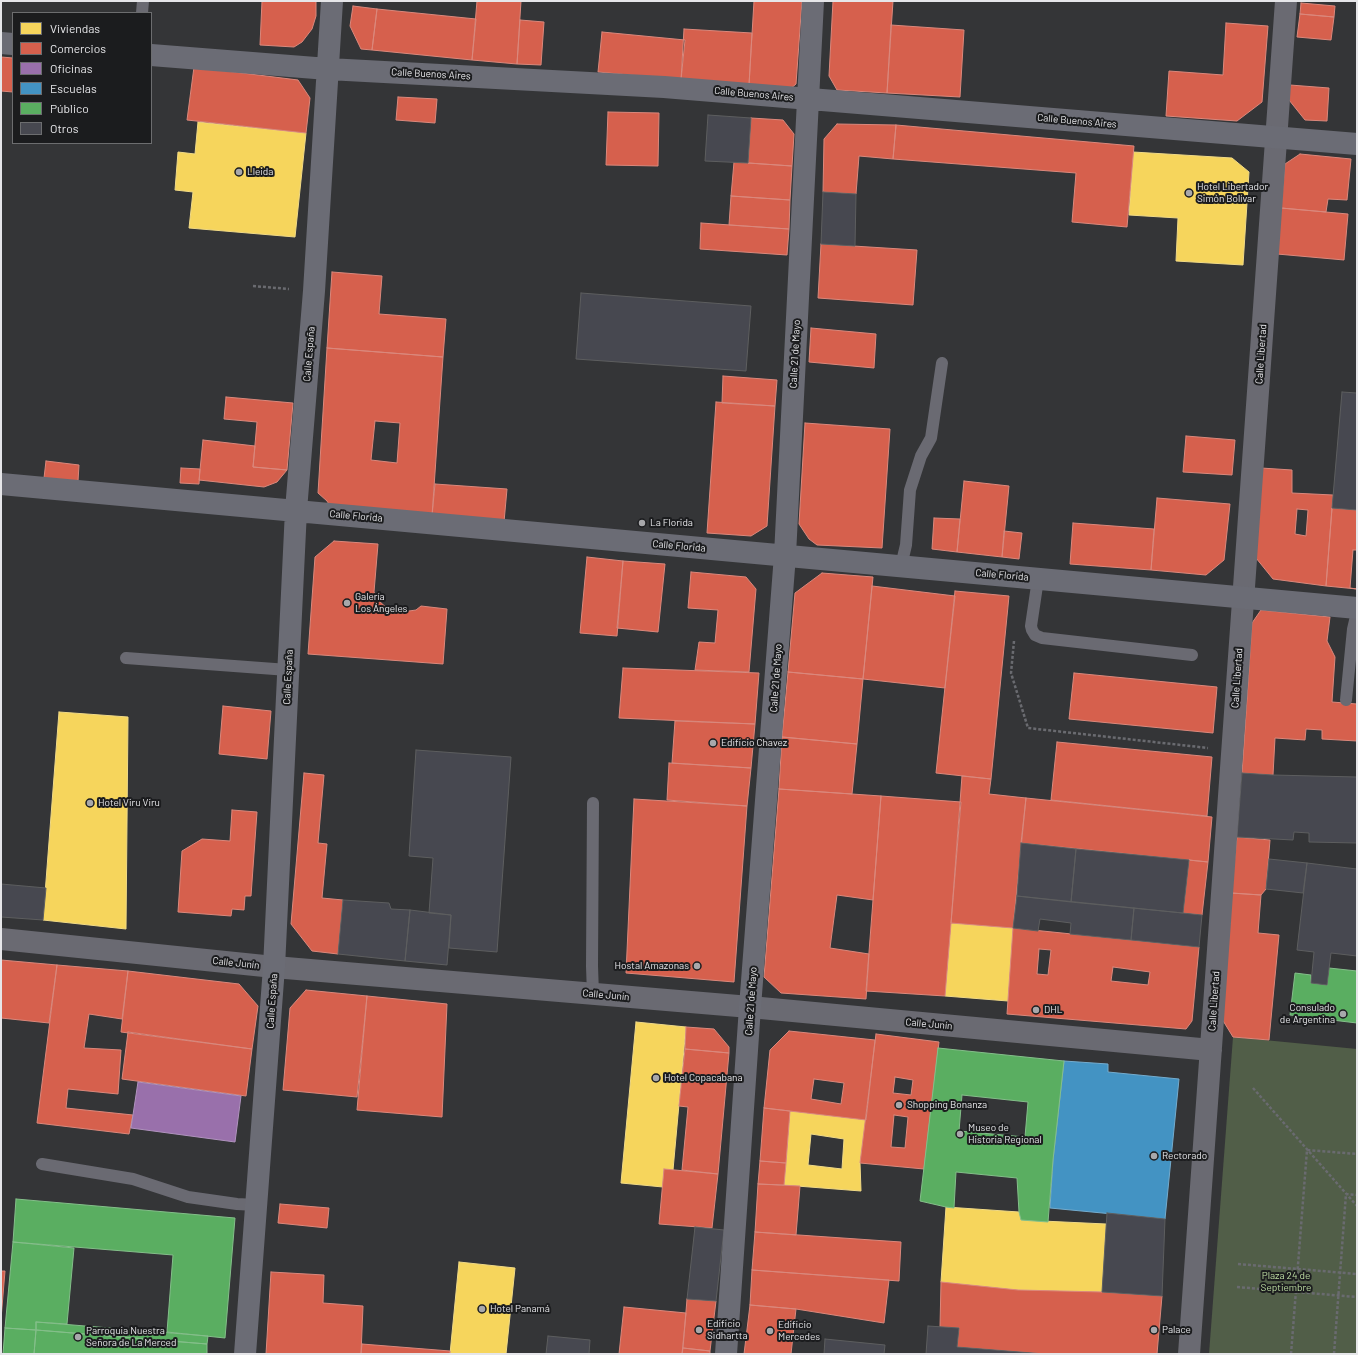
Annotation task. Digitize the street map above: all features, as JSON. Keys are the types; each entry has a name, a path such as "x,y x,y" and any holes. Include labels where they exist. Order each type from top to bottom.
{"street":[{"name":"Calle España","path":"245,1354 274,967 296,510 314,291 332,1"},
{"name":"Calle 21 de Mayo","path":"726,1354 750,1008 785,555 813,1"},
{"name":"Calle Libertad","path":"1189,1354 1286,1"},
{"path":"1,43 12,44"},
{"name":"Calle Buenos Aires","path":"152,55 328,69 664,83 807,98 1357,144"},
{"name":"Calle Florida","path":"1,484 1357,608"},
{"name":"Calle Junín","path":"1,939 274,967 593,994 1211,1050"}],"lane":[{"path":"142,12 143,1"},
{"path":"902,566 906,545 910,490 921,456 931,438 942,363"},
{"path":"1038,579 1031,626 1035,634 1042,638 1192,655"},
{"path":"1346,700 1353,629 1357,612"},
{"path":"126,658 288,670"},
{"path":"593,803 593,994"},
{"path":"42,1164 133,1179 188,1197 237,1204 256,1205"}],"path":[{"path":"253,286 314,291"},
{"path":"1015,636 1011,673 1028,728 1212,748"},
{"path":"1253,1088 1357,1206"},
{"path":"1308,1150 1357,1154"},
{"path":"1291,1354 1308,1150"},
{"path":"1346,1194 1357,1195"},
{"path":"1334,1354 1346,1194"},
{"path":"1238,1264 1357,1274"},
{"path":"1236,1287 1357,1297"}],"green space":[{"name":"Plaza 24 de Septiembre","path":"1233,1037 1357,1049 1357,1354 1209,1354"}],"building: Viviendas":[{"name":"Lleida","path":"198,122 306,133 295,237 189,228 193,192 175,190 178,152 195,154"},
{"name":"Hotel Libertador Simón Bolívar","path":"1133,152 1232,158 1249,172 1243,265 1176,261 1178,218 1129,215"},
{"name":"Hotel Viru Viru","path":"59,712 128,717 126,929 43,920"},
{"path":"951,923 1013,928 1008,1001 945,996"},
{"name":"Hotel Copacabana","path":"636,1022 686,1027 673,1170 664,1169 663,1187 621,1183"},
{"path":"790,1111 866,1120 860,1163 861,1191 784,1185","holes":["811,1134 844,1139 842,1169 808,1165"]},
{"path":"946,1207 1019,1212 1021,1220 1106,1224 1102,1292 1018,1290 941,1282"},
{"name":"Hotel Panamá","path":"459,1262 515,1268 506,1354 450,1354"}],"building: Comercios":[{"path":"262,1 316,1 316,16 312,29 302,42 294,47 260,45"},
{"path":"477,1 521,1 517,64 472,60"},
{"path":"754,1 802,1 796,84 789,90 749,85"},
{"path":"833,1 893,1 887,93 837,90 829,76"},
{"path":"1301,3 1335,6 1334,17 1300,14"},
{"path":"353,6 377,9 372,50 361,49 350,26"},
{"path":"377,9 476,19 472,60 372,50"},
{"path":"1300,14 1334,17 1331,40 1297,37"},
{"path":"520,20 544,22 541,65 517,64"},
{"path":"1226,23 1268,26 1262,102 1237,121 1166,116 1169,71 1223,75"},
{"path":"891,25 964,30 960,97 887,93"},
{"path":"684,29 752,33 749,85 681,80"},
{"path":"602,32 685,40 681,80 598,72"},
{"path":"1,57 12,58 12,92 1,91"},
{"path":"194,67 298,80 310,98 306,133 187,120"},
{"path":"1290,85 1329,88 1327,121 1305,120 1289,100"},
{"path":"398,97 437,99 435,123 396,120"},
{"path":"608,112 659,113 658,166 606,165"},
{"path":"751,118 783,120 794,134 792,166 748,163"},
{"path":"837,124 896,125 893,159 859,156 856,194 823,192 824,139"},
{"path":"896,125 1134,146 1127,227 1072,222 1076,173 893,159"},
{"path":"1300,154 1351,159 1347,200 1328,199 1326,212 1281,208 1285,164"},
{"path":"734,162 792,166 790,200 731,196"},
{"path":"731,196 790,200 789,229 729,225"},
{"path":"1281,208 1348,214 1344,260 1277,254"},
{"path":"701,223 789,229 787,255 700,249"},
{"path":"821,244 917,250 913,305 818,298"},
{"path":"332,272 382,276 379,314 446,319 443,357 327,348"},
{"path":"811,328 876,334 874,368 809,362"},
{"path":"327,348 443,357 432,516 332,509 327,501 318,493","holes":["375,421 400,423 397,463 371,460"]},
{"path":"723,376 777,380 775,406 722,403"},
{"path":"226,397 293,403 287,470 253,467 257,422 224,419"},
{"path":"716,402 775,406 767,526 751,536 707,533"},
{"path":"805,423 890,429 882,548 817,545 809,539 799,524"},
{"path":"1186,436 1235,440 1232,475 1183,472"},
{"path":"203,440 255,446 253,467 287,470 277,482 264,487 199,480"},
{"path":"46,461 79,465 78,481 44,478"},
{"path":"181,468 200,469 199,484 180,483"},
{"path":"1261,468 1292,470 1292,493 1333,495 1326,586 1273,579 1256,558","holes":["1297,509 1308,510 1306,536 1295,534"]},
{"path":"964,481 1009,486 1002,557 957,552"},
{"path":"435,484 507,489 504,522 432,516"},
{"path":"1157,498 1230,504 1224,560 1206,575 1151,570"},
{"path":"1332,508 1357,510 1357,589 1326,586"},
{"path":"934,518 960,519 957,552 932,549"},
{"path":"1073,523 1154,529 1151,570 1070,564"},
{"path":"1004,531 1022,533 1019,559 1002,557"},
{"name":"Galería Los Ángeles","path":"334,541 378,544 374,592 378,600 390,611 402,612 416,610 421,606 447,609 443,664 308,654 315,557"},
{"path":"1353,550 1357,550 1357,589 1350,588"},
{"path":"587,557 623,561 617,636 580,633"},
{"path":"623,561 665,564 658,632 617,628"},
{"path":"691,572 746,577 756,589 749,672 695,670 699,642 715,643 718,610 688,608"},
{"path":"822,573 873,577 863,679 788,672 795,593"},
{"path":"872,586 955,596 945,688 863,679"},
{"path":"955,591 1009,596 991,779 936,773"},
{"path":"1261,610 1330,617 1327,641 1335,657 1332,702 1357,704 1357,741 1322,739 1322,730 1306,729 1305,740 1275,738 1273,775 1242,773 1252,623"},
{"path":"623,668 759,673 755,724 619,718"},
{"path":"788,672 863,679 857,744 782,737"},
{"path":"1074,673 1217,687 1213,733 1069,719"},
{"path":"223,706 271,711 267,759 219,754"},
{"name":"Edificio Chavez","path":"675,721 755,724 751,768 672,763"},
{"path":"782,737 857,744 852,794 779,789"},
{"path":"1057,742 1212,757 1207,816 1051,800"},
{"path":"669,763 751,768 747,806 667,800"},
{"path":"304,773 324,775 318,843 327,844 322,898 343,900 338,954 312,951 291,924"},
{"path":"962,776 991,779 989,794 1026,798 1013,928 951,923"},
{"path":"779,789 881,796 873,900 837,895 830,948 869,954 866,999 781,993 764,977"},
{"path":"881,796 961,802 945,996 866,991"},
{"path":"1026,798 1212,817 1208,862 1021,843"},
{"path":"634,799 747,806 734,982 626,973"},
{"path":"232,810 257,812 251,896 245,896 244,910 232,909 231,916 178,912 182,851 202,839 230,841"},
{"path":"1237,837 1270,840 1266,889 1261,895 1231,893"},
{"path":"1189,860 1208,862 1202,915 1183,913"},
{"path":"1231,893 1261,895 1258,933 1279,935 1269,1040 1233,1037 1222,1019 1228,926 1231,923 1228,920"},
{"path":"1013,928 1199,947 1192,1021 1186,1029 1007,1014","holes":["1039,949 1051,950 1048,975 1037,974","1113,967 1150,972 1148,985 1111,981"]},
{"path":"1,960 57,965 49,1023 1,1018"},
{"path":"57,965 128,971 122,1019 89,1014 84,1048 121,1050 118,1094 68,1089 66,1108 133,1115 129,1134 37,1123"},
{"path":"128,971 239,984 258,1006 252,1049 121,1032"},
{"path":"306,990 367,996 357,1097 283,1090 290,1008"},
{"path":"367,996 447,1004 442,1117 357,1110"},
{"path":"686,1027 714,1029 729,1047 729,1053 685,1049"},
{"path":"789,1031 875,1040 866,1120 764,1108 770,1050","holes":["814,1079 844,1083 841,1104 811,1099"]},
{"path":"128,1032 252,1049 246,1096 122,1079"},
{"name":"Shopping Bonanza","path":"876,1034 939,1042 924,1169 860,1163","holes":["895,1077 913,1080 911,1095 893,1093","894,1115 908,1117 905,1148 891,1147"]},
{"path":"685,1049 729,1053 718,1174 682,1170 688,1107 679,1106"},
{"path":"764,1108 790,1111 786,1163 760,1161"},
{"path":"760,1161 786,1163 784,1185 758,1184"},
{"path":"664,1169 718,1174 712,1228 659,1224"},
{"path":"758,1184 800,1186 796,1235 755,1232"},
{"path":"280,1204 329,1208 327,1228 278,1223"},
{"path":"755,1232 901,1242 899,1281 752,1270"},
{"path":"752,1270 889,1280 884,1323 796,1309 750,1305"},
{"path":"1,1271 5,1271 1,1319"},
{"path":"271,1272 324,1275 323,1303 363,1306 361,1354 266,1354"},
{"path":"941,1282 1018,1290 1102,1292 1162,1296 1157,1354 1045,1354 957,1347 959,1328 940,1327"},
{"name":"Edificio Sidhartta","path":"687,1299 716,1301 710,1351 683,1348"},
{"name":"Edificio Mercedes","path":"750,1305 796,1309 791,1354 744,1354"},
{"path":"624,1307 686,1313 682,1354 619,1354"},
{"path":"362,1344 450,1351 450,1354 361,1354"},
{"path":"683,1348 710,1351 710,1354 682,1354"}],"building: Oficinas":[{"path":"138,1082 241,1096 235,1142 131,1128"}],"building: Escuelas":[{"path":"1064,1061 1108,1064 1108,1072 1179,1079 1165,1219 1050,1208 1053,1160"}],"building: Público":[{"path":"1329,968 1357,971 1357,1023 1290,1015 1295,973 1311,975 1311,983 1327,985"},
{"name":"Museo de Historia Regional","path":"938,1048 1064,1061 1048,1222 1021,1220 1019,1212 1017,1178 956,1172 954,1208 920,1201","holes":["962,1095 1028,1102 1025,1137 959,1131"]},
{"path":"16,1199 235,1218 225,1338 167,1332 173,1255 13,1242"},
{"path":"13,1242 74,1248 67,1324 36,1322 36,1330 5,1328"},
{"path":"36,1322 208,1336 207,1344 36,1330"},
{"path":"5,1328 36,1330 34,1354 3,1354"},
{"name":"Parroquia Nuestra Señora de La Merced","path":"36,1330 207,1344 207,1354 34,1354"}],"building: Otros":[{"path":"708,115 751,118 748,163 705,161"},
{"path":"823,192 856,194 855,246 821,244"},
{"path":"581,293 751,306 746,371 576,359"},
{"path":"1342,392 1357,393 1357,510 1332,508"},
{"path":"416,750 511,757 497,952 449,948 451,915 429,913 433,858 409,856"},
{"path":"1242,773 1357,777 1357,843 1309,842 1309,833 1294,832 1293,840 1237,837"},
{"path":"1021,843 1076,849 1071,902 1017,896"},
{"path":"1076,849 1189,860 1183,913 1071,902"},
{"path":"1269,859 1307,863 1303,893 1266,889"},
{"path":"1307,863 1357,869 1357,956 1331,953 1327,985 1311,983 1314,952 1297,950"},
{"path":"1,884 46,888 43,920 1,917"},
{"path":"1017,896 1134,908 1131,940 1070,934 1071,923 1040,919 1038,931 1013,928"},
{"path":"343,900 389,903 391,909 410,910 405,961 338,954"},
{"path":"1134,908 1202,915 1199,947 1131,940"},
{"path":"410,910 451,915 447,965 405,961"},
{"path":"1107,1213 1165,1219 1162,1296 1102,1292"},
{"path":"695,1227 724,1230 716,1301 687,1299"},
{"path":"928,1326 959,1328 957,1347 1045,1354 926,1354"},
{"path":"548,1336 590,1340 589,1354 546,1354"},
{"path":"825,1339 885,1345 884,1354 824,1354"}],"place":[{"name":"Lleida","path":"239,172"},
{"name":"Hotel Libertador Simón Bolívar","path":"1189,193"},
{"name":"La Florida","path":"642,523"},
{"name":"Galería Los Ángeles","path":"347,603"},
{"name":"Edificio Chavez","path":"713,743"},
{"name":"Hotel Viru Viru","path":"90,803"},
{"name":"Hostal Amazonas","path":"697,966"},
{"name":"DHL","path":"1036,1010"},
{"name":"Consulado de Argentina","path":"1343,1014"},
{"name":"Hotel Copacabana","path":"656,1078"},
{"name":"Shopping Bonanza","path":"899,1105"},
{"name":"Museo de Historia Regional","path":"960,1134"},
{"name":"Rectorado","path":"1154,1156"},
{"name":"Hotel Panamá","path":"482,1309"},
{"name":"Edificio Sidhartta","path":"699,1330"},
{"name":"Palace","path":"1154,1330"},
{"name":"Edificio Mercedes","path":"770,1331"},
{"name":"Parroquia Nuestra Señora de La Merced","path":"78,1337"}]}
